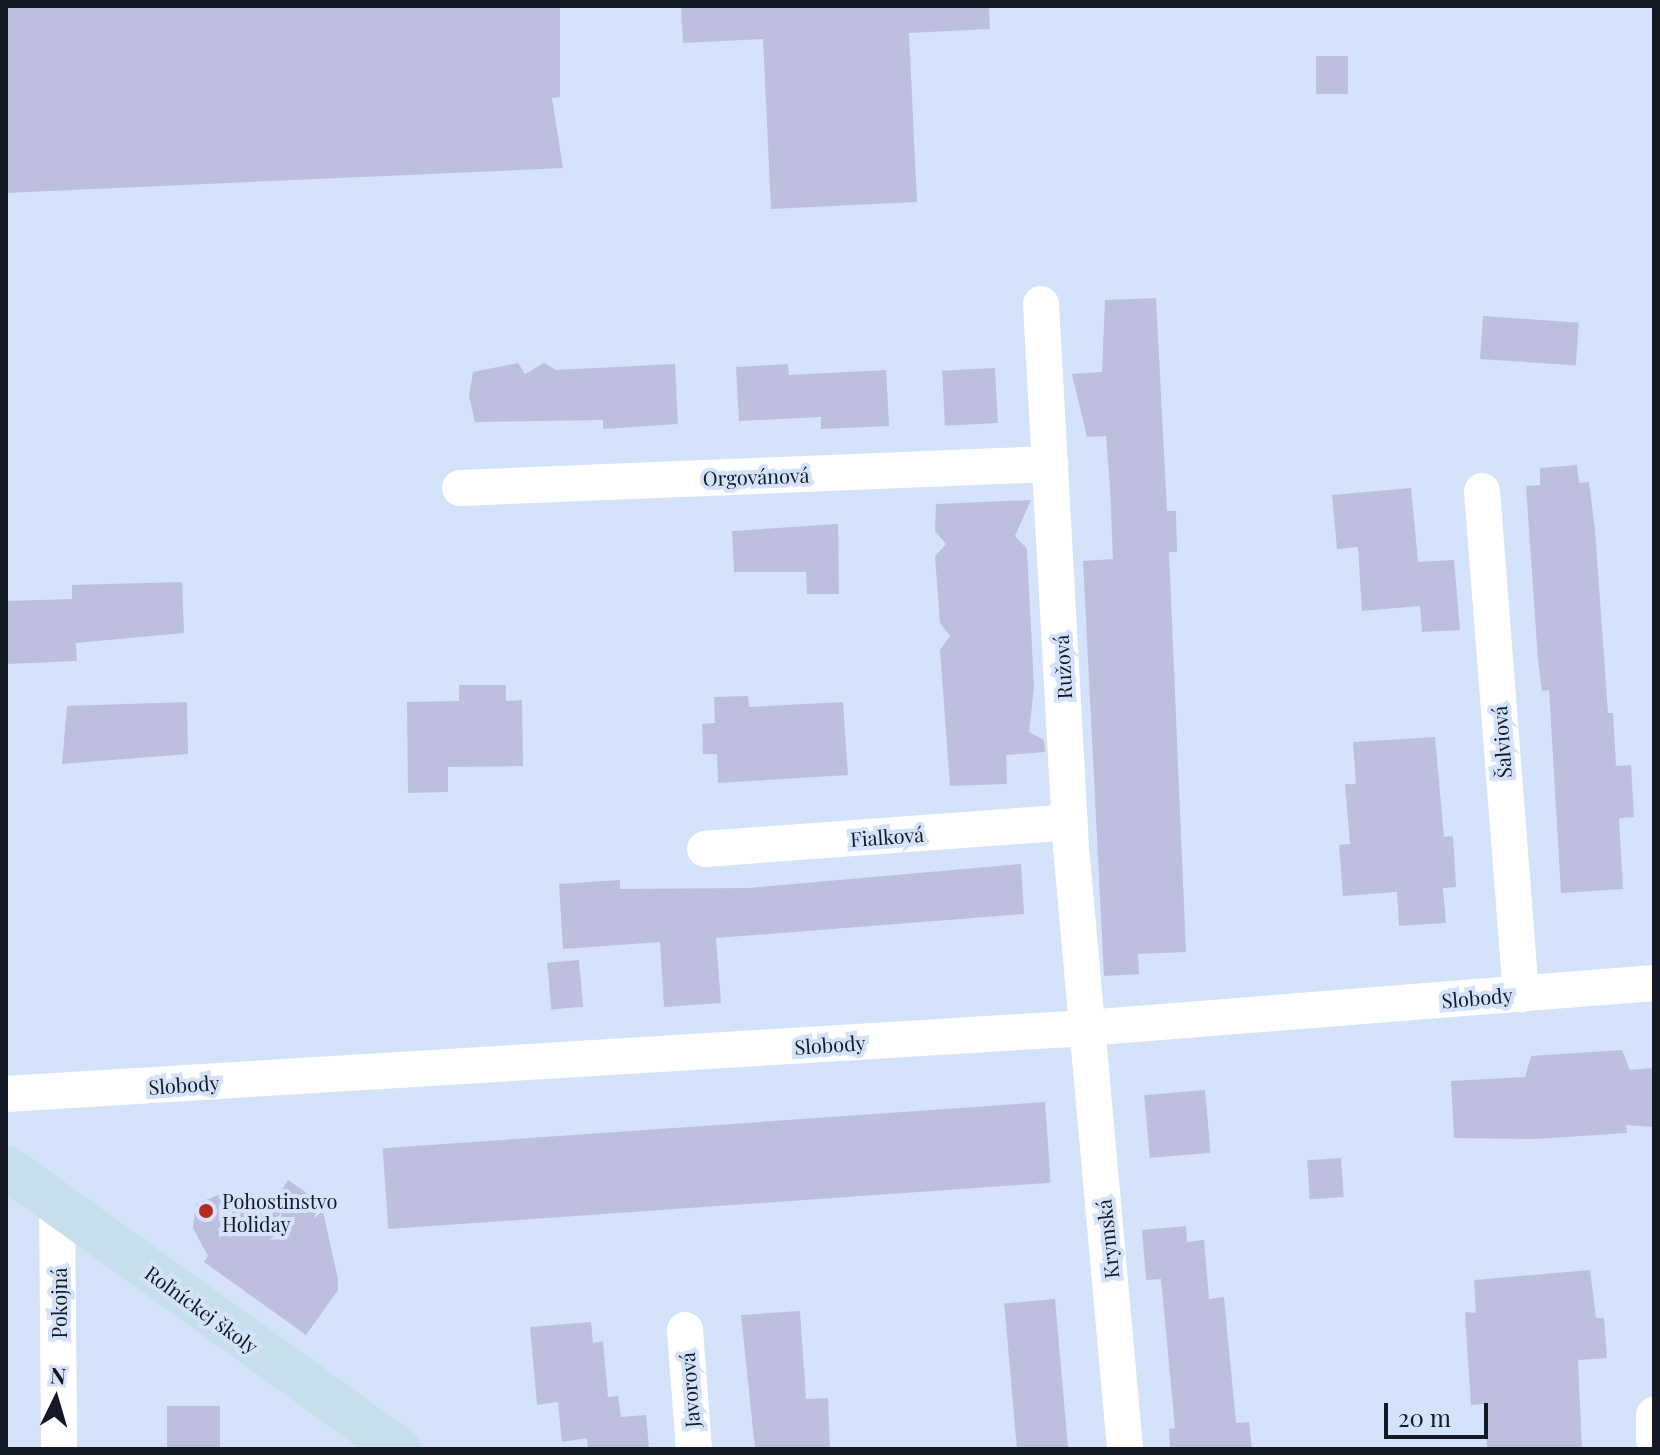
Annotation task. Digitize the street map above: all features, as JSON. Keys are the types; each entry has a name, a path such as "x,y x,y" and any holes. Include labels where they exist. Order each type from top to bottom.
{"main road":[{"name":"Roľníckej školy","path":"6,1167 399,1449"}],"street":[{"name":"Ružová","path":"1041,304 1069,822 1086,1028"},
{"name":"Orgovánová","path":"460,488 1051,464"},
{"name":"Šalviová","path":"1482,491 1521,994"},
{"name":"Fialková","path":"705,849 1069,822"},
{"name":"Slobody","path":"6,1094 1086,1028 1654,983"},
{"name":"Krymská","path":"1086,1028 1125,1449"},
{"name":"Pokojná","path":"57,1205 59,1449"},
{"name":"Javorová","path":"685,1330 694,1449"},
{"path":"1654,1415 1654,1440"}],"building":[{"path":"6,6 560,6 560,97 552,98 563,168 6,193"},
{"path":"681,6 989,6 990,29 909,33 917,202 771,209 763,39 683,43"},
{"path":"1316,56 1348,56 1348,94 1316,94"},
{"path":"1156,298 1167,511 1176,511 1177,552 1169,552 1186,952 1138,954 1139,974 1104,976 1083,561 1113,559 1110,488 1106,436 1087,437 1072,374 1102,372 1105,300"},
{"path":"1483,316 1579,323 1576,366 1480,359"},
{"path":"518,363 525,374 544,363 556,370 675,364 678,424 603,429 603,420 475,422 469,396 473,372"},
{"path":"788,364 789,375 886,370 889,426 821,429 821,417 739,421 736,367"},
{"path":"995,368 998,423 945,426 942,371"},
{"path":"1577,465 1579,483 1589,482 1608,713 1613,713 1616,766 1631,765 1634,817 1619,818 1623,889 1561,893 1549,690 1542,691 1538,660 1526,486 1540,485 1540,468"},
{"path":"1411,488 1418,562 1454,560 1460,630 1422,632 1420,606 1362,611 1358,547 1337,549 1332,495"},
{"path":"1031,500 1015,536 1027,549 1034,687 1029,732 1044,740 1045,752 1006,755 1007,784 950,786 940,650 950,636 940,623 935,556 946,544 935,531 936,504"},
{"path":"838,524 839,594 807,594 806,572 734,572 732,531"},
{"path":"182,582 184,633 76,643 77,661 6,664 6,601 72,599 72,585"},
{"path":"459,685 506,685 506,701 522,700 523,766 448,767 448,792 408,793 407,702 459,701"},
{"path":"748,696 749,707 843,702 848,775 718,783 717,754 703,754 702,724 715,723 714,697"},
{"path":"187,702 188,754 62,764 67,706"},
{"path":"1435,737 1444,837 1453,836 1456,887 1443,888 1446,923 1399,926 1397,892 1343,896 1339,845 1350,844 1345,784 1356,784 1353,742"},
{"path":"1021,864 1024,914 716,938 721,1003 664,1007 660,942 563,949 559,884 620,880 620,889 749,888"},
{"path":"579,960 583,1007 551,1010 547,963"},
{"path":"1622,1050 1630,1070 1654,1068 1654,1127 1626,1125 1627,1133 1536,1139 1454,1138 1451,1081 1525,1077 1531,1056"},
{"path":"1205,1090 1210,1153 1150,1158 1144,1095"},
{"path":"1045,1102 1051,1183 388,1229 383,1148"},
{"path":"1341,1158 1344,1197 1310,1199 1307,1160"},
{"path":"288,1180 321,1203 338,1279 338,1290 306,1335 204,1262 208,1256 193,1228 196,1204 218,1195 260,1200 270,1208"},
{"path":"1186,1226 1187,1242 1204,1240 1209,1299 1224,1297 1236,1423 1249,1422 1252,1449 1170,1449 1169,1429 1175,1428 1161,1279 1146,1280 1142,1230"},
{"path":"1590,1270 1596,1318 1604,1318 1607,1358 1578,1360 1582,1449 1487,1449 1484,1404 1471,1405 1465,1312 1476,1313 1474,1280"},
{"path":"1055,1299 1068,1449 1017,1449 1004,1303"},
{"path":"800,1311 806,1399 828,1398 830,1449 755,1449 741,1315"},
{"path":"591,1322 593,1343 603,1341 608,1397 618,1396 621,1417 646,1415 649,1449 588,1449 587,1438 562,1442 558,1402 537,1405 530,1327"},
{"path":"167,1406 220,1406 220,1449 167,1449"}],"place":[{"name":"Pohostinstvo Holiday","path":"206,1211"}]}
